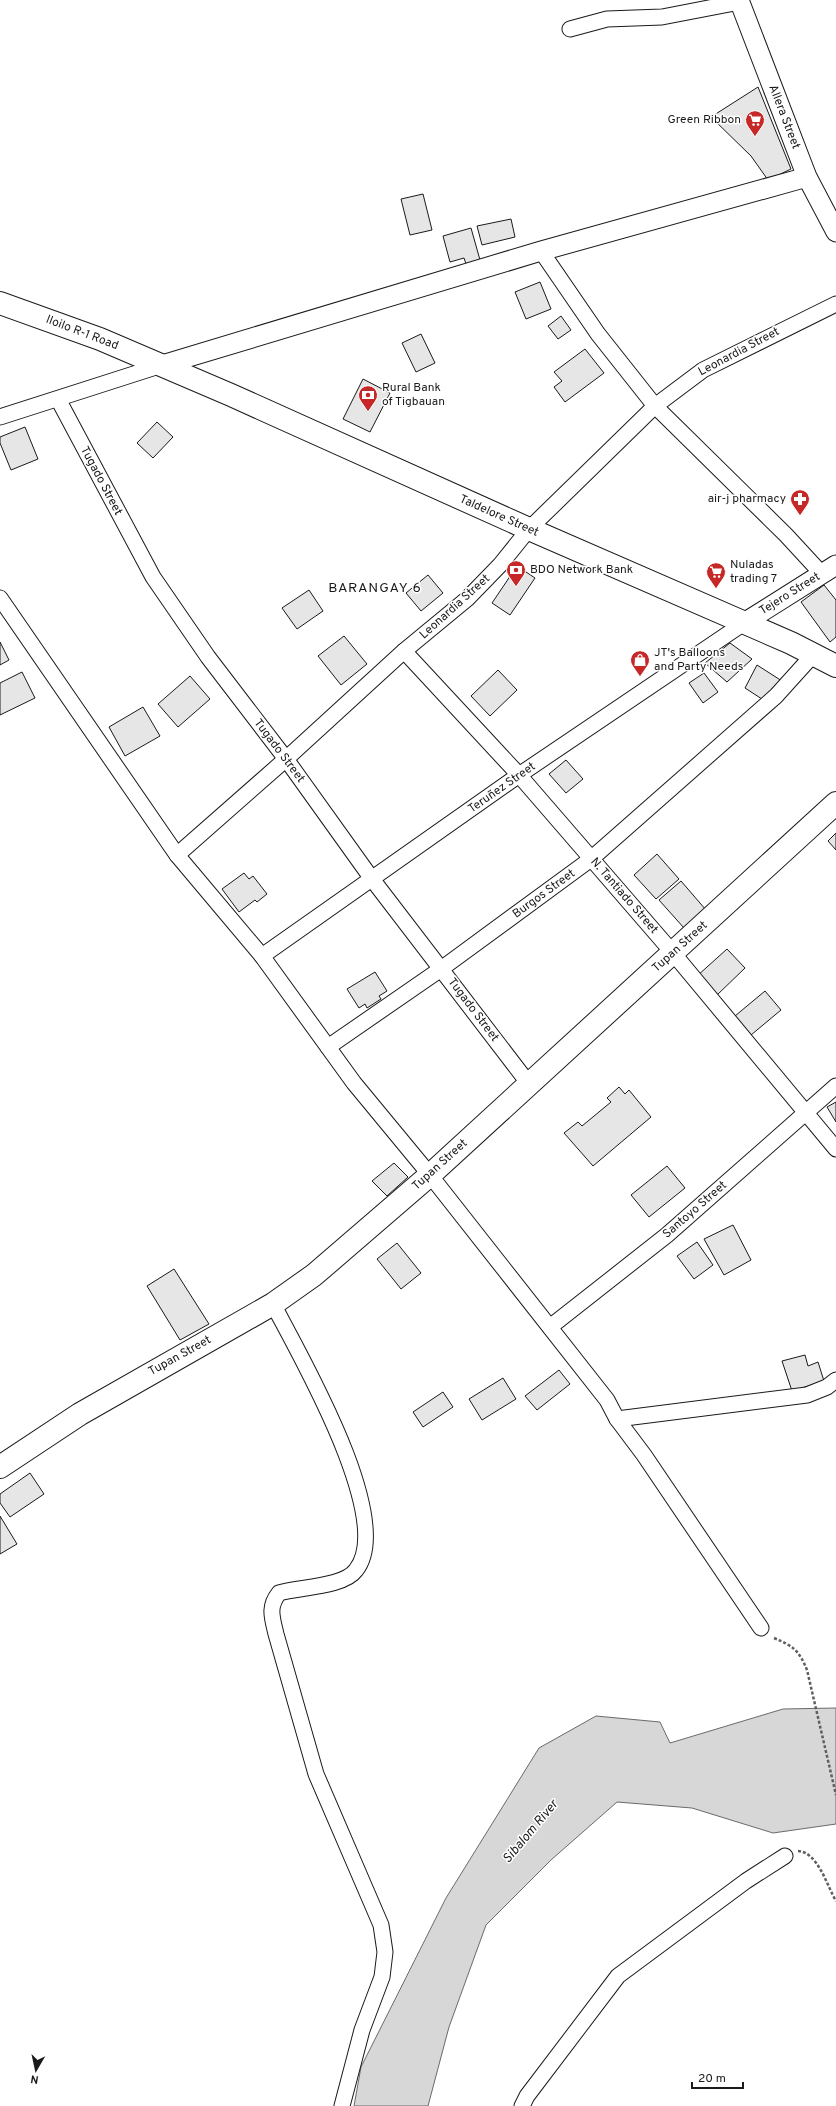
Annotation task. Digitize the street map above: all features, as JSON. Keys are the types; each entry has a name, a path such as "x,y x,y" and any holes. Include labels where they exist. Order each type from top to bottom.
{"main road":[{"name":"Iloilo R-1 Road","path":"0,303 100,339 162,365"},
{"name":"Taldelore Street","path":"162,365 836,666"},
{"name":"Tupan Street","path":"0,1467 80,1414 273,1304 325,1266 430,1175 836,803"}],"street":[{"path":"570,29 607,19 662,17 739,1"},
{"name":"Allera Street","path":"739,1 808,177 836,232"},
{"path":"0,417 162,365 541,251 808,177"},
{"path":"541,251 598,334 655,406 786,535 829,570"},
{"name":"Leonardia Street","path":"176,855 286,759 404,651 468,599 500,565 529,530 655,406 703,370 836,304"},
{"name":"Tugado Street","path":"58,399 153,577 208,657 286,759 372,879 529,1084"},
{"name":"Tejero Street","path":"744,624 829,570"},
{"path":"0,598 6,619 176,855 262,956 354,1084 430,1175 607,1400 617,1418 644,1455 761,1628"},
{"name":"Teruñez Street","path":"262,956 519,775 744,624"},
{"name":"N. Tantiado Street","path":"404,651 519,775 673,953 804,1113 836,1149"},
{"name":"Burgos Street","path":"328,1048 442,969 591,859 776,696 813,655"},
{"name":"Santoyo Street","path":"550,1327 668,1235 836,1086"},
{"path":"273,1304 349,1459 362,1502 366,1540 364,1553 356,1571 333,1584 279,1593 272,1602 272,1616 276,1634 316,1774 381,1925 385,1952 382,1978 362,2030 342,2106"},
{"path":"617,1418 807,1395 827,1387 836,1380"},
{"path":"522,2106 527,2096 618,1976 746,1881 785,1856"}],"path":[{"path":"761,1628 769,1636 790,1645 800,1654 807,1670 836,1795"},
{"path":"785,1856 794,1851 804,1851 814,1860 836,1901"}],"water":[{"name":"Sibalom River","path":"836,1708 836,1824 773,1833 692,1808 617,1802 551,1860 486,1925 449,2027 428,2106 354,2106 361,2067 446,1898 539,1748 596,1716 660,1722 670,1743 783,1709"}],"building":[{"name":"Green Ribbon","path":"758,87 791,169 768,180 751,156 711,117"},
{"path":"423,194 432,230 410,235 401,199"},
{"path":"511,219 515,237 482,245 477,226"},
{"path":"471,228 480,260 466,264 464,258 450,262 443,236"},
{"path":"540,282 551,309 526,319 515,292"},
{"path":"561,316 571,330 558,339 548,326"},
{"path":"421,334 435,363 416,372 402,343"},
{"path":"585,349 604,373 565,402 554,387 562,381 554,372"},
{"path":"363,379 390,393 370,432 343,419"},
{"path":"157,422 173,437 153,458 137,443"},
{"path":"25,427 38,459 11,470 0,443 0,437"},
{"path":"517,566 535,578 510,615 492,603"},
{"path":"428,575 443,593 421,611 406,593"},
{"path":"824,585 836,600 836,637 830,642 801,602"},
{"path":"309,590 323,611 297,629 282,608"},
{"path":"344,636 367,664 341,685 318,656"},
{"path":"0,642 9,660 0,665"},
{"path":"730,643 752,659 727,682 705,663"},
{"path":"757,665 782,681 768,703 745,688"},
{"path":"498,670 517,690 490,716 471,696"},
{"path":"22,672 35,698 0,715 0,683"},
{"path":"704,673 718,692 703,703 689,683"},
{"path":"190,676 210,699 178,727 158,704"},
{"path":"143,707 160,736 125,756 109,727"},
{"path":"566,760 583,779 566,793 549,774"},
{"path":"836,833 836,850 828,841"},
{"path":"657,854 679,879 656,899 634,875"},
{"path":"244,873 249,879 253,876 267,894 257,902 255,900 239,912 222,889"},
{"path":"681,881 706,910 684,928 659,900"},
{"path":"727,949 745,968 716,996 697,976"},
{"path":"375,972 387,991 379,996 381,999 367,1008 365,1004 359,1008 347,989"},
{"path":"765,991 781,1010 751,1035 735,1016"},
{"path":"619,1087 625,1094 629,1090 651,1117 593,1166 564,1133 578,1122 582,1126 611,1102 607,1098"},
{"path":"836,1102 836,1122 827,1107"},
{"path":"394,1163 408,1177 387,1196 372,1181"},
{"path":"667,1166 685,1188 649,1217 631,1195"},
{"path":"733,1225 751,1260 724,1275 704,1239"},
{"path":"697,1242 713,1265 694,1279 677,1256"},
{"path":"397,1243 421,1273 401,1289 377,1259"},
{"path":"174,1269 209,1324 180,1340 147,1286"},
{"path":"805,1355 808,1366 818,1362 824,1381 792,1391 782,1361"},
{"path":"559,1370 570,1384 537,1410 525,1396"},
{"path":"503,1378 516,1399 482,1420 469,1399"},
{"path":"443,1392 453,1407 423,1427 413,1412"},
{"path":"30,1473 44,1494 10,1517 0,1503 0,1494"},
{"path":"0,1516 17,1544 0,1554"}],"place":[{"name":"Green Ribbon","path":"755,137"},
{"name":"Rural Bank of Tigbauan","path":"368,412"},
{"name":"air-j pharmacy","path":"800,516"},
{"name":"BDO Network Bank","path":"516,587"},
{"name":"Nuladas trading 7","path":"716,589"},
{"name":"JT's Balloons and Party Needs","path":"640,677"}],"district":[{"name":"BARANGAY 6","path":"375,588"}]}
